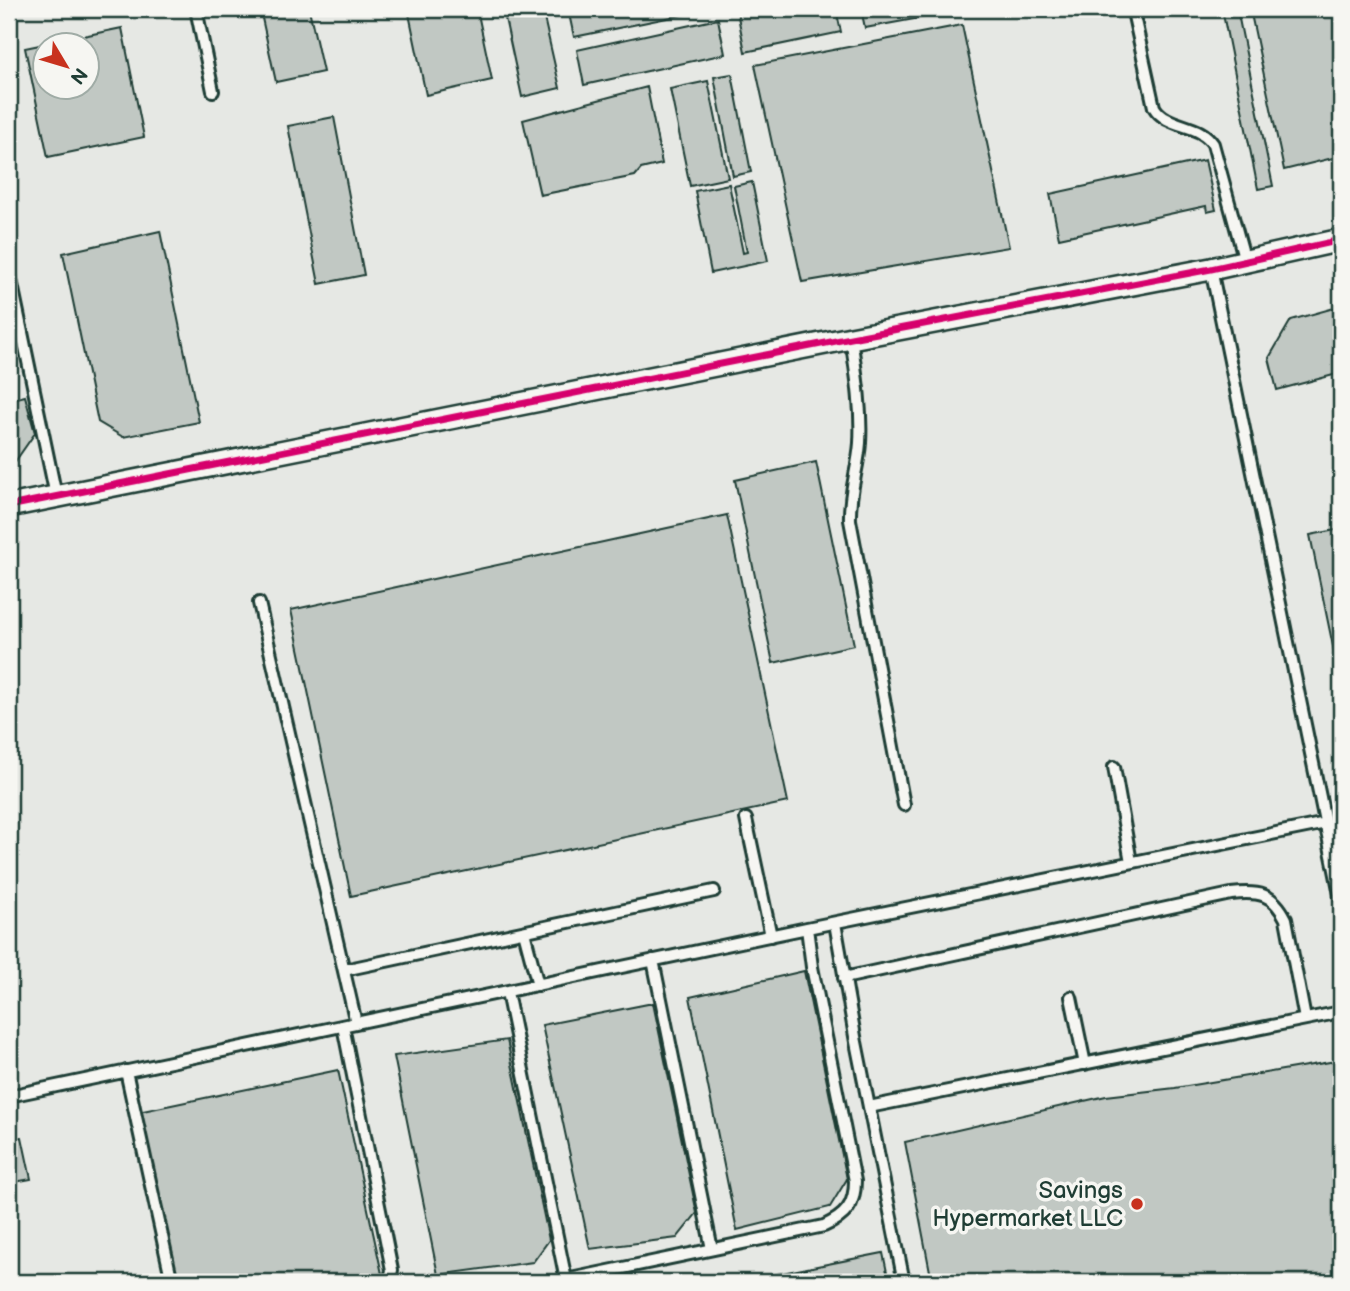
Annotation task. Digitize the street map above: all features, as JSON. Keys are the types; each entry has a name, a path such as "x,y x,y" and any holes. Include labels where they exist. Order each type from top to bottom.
{"street":[{"path":"9,506 1211,269 1341,240"}],"lane":[{"path":"195,9 213,91"},
{"path":"1135,16 1154,107 1163,118 1202,132 1213,144 1245,261"},
{"path":"1211,269 1341,899"},
{"path":"9,270 57,496"},
{"path":"851,338 859,394 860,425 850,520 904,806"},
{"path":"260,603 356,1023"},
{"path":"1114,766 1131,862"},
{"path":"746,819 771,936"},
{"path":"9,1096 807,928 1326,823"},
{"path":"344,970 714,891"},
{"path":"844,978 1218,896 1249,892 1265,895 1279,905 1286,919 1305,1019"},
{"path":"835,923 904,1282"},
{"path":"507,992 561,1281 824,1226 838,1219 848,1208 855,1195 855,1181 807,928"},
{"path":"524,932 538,985"},
{"path":"653,960 712,1249"},
{"path":"1071,997 1085,1064"},
{"path":"869,1107 1341,1012"},
{"path":"343,1026 392,1275 387,1282"},
{"path":"127,1072 172,1282"}],"shaded area":[{"path":"9,9 1341,9 1341,1282 9,1282"}],"building":[{"path":"260,9 309,9 323,72 276,82"},
{"path":"408,9 477,9 492,80 426,95"},
{"path":"503,9 542,9 560,88 522,97"},
{"path":"568,9 711,9 574,37"},
{"path":"836,9 841,32 745,52 737,11"},
{"path":"861,9 957,9 958,11 865,28"},
{"path":"1222,9 1237,9 1273,186 1258,189"},
{"path":"1250,9 1341,9 1341,156 1284,170"},
{"path":"718,19 725,54 584,85 577,50"},
{"path":"962,25 1009,247 802,282 755,65"},
{"path":"122,28 144,137 48,157 36,102 102,102 102,32"},
{"path":"32,47 32,81 25,48"},
{"path":"732,74 751,172 733,176 714,77"},
{"path":"708,81 728,178 690,186 670,89"},
{"path":"647,87 662,164 641,169 635,176 540,195 523,120"},
{"path":"334,117 364,275 319,284 288,126"},
{"path":"1205,160 1216,210 1207,212 1206,206 1059,238 1050,194"},
{"path":"752,182 768,261 711,273 695,191 729,184 743,253 747,252 734,186"},
{"path":"160,231 199,422 123,437 98,422 63,253"},
{"path":"1341,306 1341,349 1337,350 1341,373 1277,390 1269,358 1291,320"},
{"path":"25,396 35,433 12,466 9,466 9,400"},
{"path":"816,462 854,645 773,663 735,480"},
{"path":"727,515 788,802 351,896 291,610"},
{"path":"1341,529 1341,685 1310,535"},
{"path":"804,971 847,1179 830,1207 737,1230 690,997"},
{"path":"653,1003 697,1213 677,1238 590,1249 542,1025"},
{"path":"507,1040 549,1240 533,1262 438,1275 394,1056"},
{"path":"1336,1061 1341,1083 1341,1099 1334,1100 1341,1143 1341,1282 932,1282 905,1142 1106,1096 1175,1088"},
{"path":"338,1070 382,1274 341,1282 178,1282 138,1112"},
{"path":"22,1137 31,1179 9,1183 9,1139"},
{"path":"883,1253 889,1282 731,1282 747,1280"}],"cycle path":[{"path":"9,506 1211,269 1341,240"}],"place":[{"name":"Savings Hypermarket LLC","path":"1137,1204"}]}
